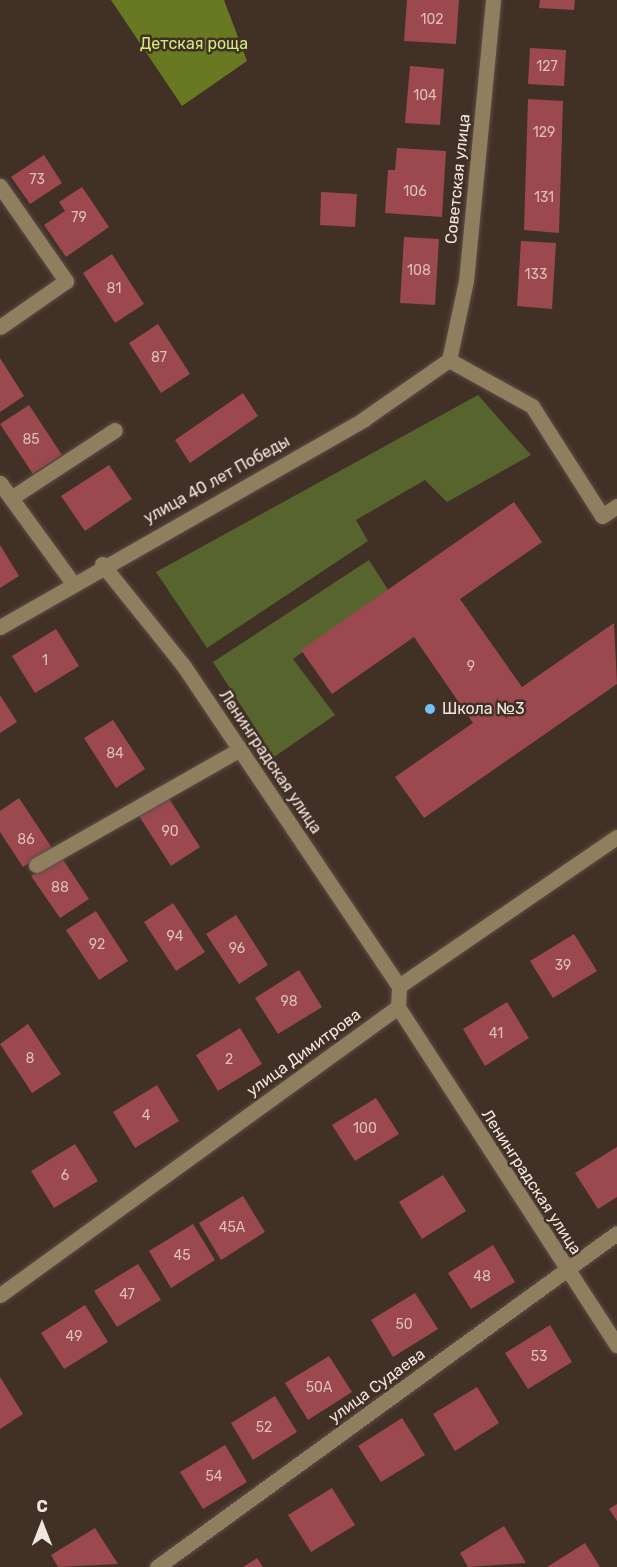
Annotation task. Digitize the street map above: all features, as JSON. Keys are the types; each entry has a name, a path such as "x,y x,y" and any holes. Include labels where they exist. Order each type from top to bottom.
{"street":[{"name":"Советская улица","path":"449,360 466,281 494,0"},
{"path":"0,186 66,281 0,327"},
{"path":"449,360 532,406 559,456 602,516 617,506"},
{"name":"улица 40 лет Победы","path":"0,627 102,564 364,419 449,360"},
{"path":"10,498 115,430"},
{"path":"0,483 72,582"},
{"name":"Ленинградская улица","path":"102,564 183,665 399,986"},
{"path":"36,865 240,749"},
{"path":"398,1007 399,986 617,837"},
{"name":"Ленинградская улица","path":"398,1007 617,1345"},
{"name":"улица Димитрова","path":"0,1295 398,1007"},
{"name":"улица Судаева","path":"157,1567 617,1233"}],"green space":[{"name":"Детская роща","path":"111,0 224,0 247,61 182,106"},
{"path":"478,395 531,455 447,502 425,480 356,520 368,541 207,648 156,572"},
{"path":"369,560 388,590 293,659 335,715 274,757 213,662"}],"building":[{"path":"407,0 459,0 456,44 404,41"},
{"path":"540,0 575,0 574,10 539,8"},
{"path":"530,48 566,50 564,86 528,84"},
{"path":"410,66 444,69 440,125 405,123"},
{"path":"528,99 563,101 559,233 524,230"},
{"path":"397,148 446,151 442,217 385,213 388,170 395,170"},
{"path":"44,155 62,183 30,204 11,177"},
{"path":"82,187 109,227 66,257 44,225 65,211 59,202"},
{"path":"321,192 357,194 355,227 320,225"},
{"path":"404,237 439,239 435,305 400,303"},
{"path":"521,241 556,243 552,309 517,306"},
{"path":"112,254 144,304 115,323 83,273"},
{"path":"158,324 190,374 161,393 129,343"},
{"path":"0,358 24,396 0,412"},
{"path":"243,393 258,416 190,463 175,440"},
{"path":"29,405 62,455 33,474 0,424"},
{"path":"109,465 132,499 85,531 61,496"},
{"path":"514,502 542,542 460,599 522,687 614,623 617,684 424,818 395,777 473,723 414,637 332,694 301,650"},
{"path":"0,545 19,576 0,588"},
{"path":"56,629 79,666 35,693 12,656"},
{"path":"0,695 17,722 0,733"},
{"path":"113,720 145,769 116,788 84,738"},
{"path":"168,797 200,847 171,866 139,816"},
{"path":"19,798 52,848 23,867 0,832 0,811"},
{"path":"62,858 89,899 60,918 31,876"},
{"path":"173,903 205,952 176,971 144,922"},
{"path":"96,911 128,961 99,980 66,930"},
{"path":"236,915 268,965 239,984 206,934"},
{"path":"574,934 597,971 553,998 530,961"},
{"path":"299,970 322,1007 278,1034 255,998"},
{"path":"507,1002 529,1038 485,1066 463,1029"},
{"path":"28,1024 61,1074 32,1093 0,1044"},
{"path":"240,1028 262,1064 218,1091 196,1055"},
{"path":"157,1085 179,1121 135,1148 113,1112"},
{"path":"376,1098 399,1134 355,1161 332,1125"},
{"path":"75,1144 98,1181 54,1208 31,1171"},
{"path":"617,1147 617,1197 598,1209 575,1173"},
{"path":"443,1175 466,1211 422,1239 399,1202"},
{"path":"243,1196 265,1232 221,1260 199,1223"},
{"path":"193,1224 215,1260 171,1288 149,1251"},
{"path":"493,1245 515,1282 471,1309 448,1273"},
{"path":"138,1264 161,1300 117,1327 94,1291"},
{"path":"415,1293 438,1329 393,1357 371,1320"},
{"path":"85,1305 108,1342 64,1369 41,1333"},
{"path":"550,1325 572,1362 528,1389 505,1353"},
{"path":"329,1356 352,1392 308,1420 285,1383"},
{"path":"0,1377 23,1414 0,1429"},
{"path":"477,1387 499,1423 455,1451 433,1414"},
{"path":"275,1396 297,1432 253,1460 231,1423"},
{"path":"402,1418 425,1455 381,1482 358,1446"},
{"path":"225,1445 247,1482 203,1509 180,1472"},
{"path":"332,1488 355,1525 311,1552 288,1515"},
{"path":"617,1504 617,1521 609,1509"},
{"path":"504,1526 526,1563 468,1567 460,1553"},
{"path":"95,1528 118,1564 58,1567 51,1555"},
{"path":"585,1543 600,1567 547,1567"},
{"path":"257,1558 263,1567 243,1567"}],"place":[{"name":"Школа №3","path":"430,709"}]}
